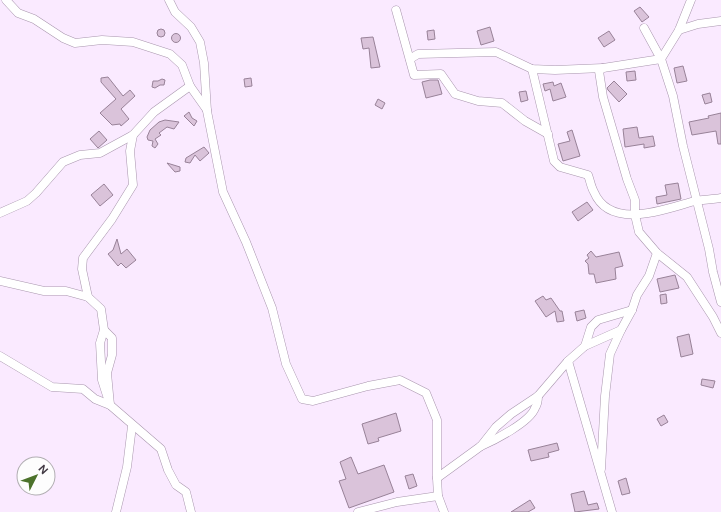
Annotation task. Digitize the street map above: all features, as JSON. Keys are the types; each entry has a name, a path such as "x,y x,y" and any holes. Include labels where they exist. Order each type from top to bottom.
{"street":[{"path":"6,0 18,13 34,19 63,38 75,43 102,40 133,42 170,54 182,65 190,86 207,111"},
{"path":"169,0 175,12 191,27 200,42 204,63 207,111 223,192 246,242 272,308 286,364 302,399 313,401 368,386 400,380 426,393 437,420 438,496 444,512"},
{"path":"410,60 418,54 496,52 532,68 555,70 603,68 661,59 679,30 690,0"},
{"path":"396,10 414,75 441,74 455,94 478,101 502,103 525,121 548,134"},
{"path":"679,30 698,24 721,21"},
{"path":"644,28 661,59 673,96 686,160 721,302"},
{"path":"532,68 554,161 560,167 588,175 594,194 606,207 624,215 645,215 697,200 721,198"},
{"path":"603,68 599,72 603,97 627,179 636,200 635,215 640,232 657,253 686,277 713,317 721,333"},
{"path":"0,213 27,200 36,193 63,162 80,155 100,152 133,135 154,112 190,86"},
{"path":"88,296 82,269 83,258 112,219 132,185 130,152 133,135"},
{"path":"601,474 605,396 610,354 632,310 637,295 649,276 657,253"},
{"path":"0,281 44,291 66,290 88,296 101,309 104,330 100,343 100,360 102,380 110,405"},
{"path":"585,346 591,327 598,320 632,310"},
{"path":"104,330 112,338 112,349 107,373 110,405"},
{"path":"481,446 496,427 511,414 538,396 568,361 585,346 621,330"},
{"path":"100,360 112,349"},
{"path":"0,357 52,387 83,389 95,399 110,405 132,426 161,449 168,470 176,485 186,492 191,512"},
{"path":"568,361 612,512"},
{"path":"437,478 481,446 505,434 528,416 535,409 538,396"},
{"path":"116,512 127,467 132,426"},
{"path":"358,512 397,502 438,496"}],"building":[{"path":"640,7 649,17 642,22 634,11"},
{"path":"490,27 494,41 481,45 477,31"},
{"path":"159,29 163,29 165,33 163,37 159,37 157,35 157,31"},
{"path":"434,30 435,39 428,40 427,31"},
{"path":"609,31 615,40 604,47 598,38"},
{"path":"176,33 181,38 176,43 171,38"},
{"path":"373,37 380,67 371,68 369,48 363,49 361,38"},
{"path":"683,66 687,81 677,83 674,68"},
{"path":"635,71 636,80 627,81 626,72"},
{"path":"108,77 123,96 130,90 135,96 121,109 129,119 121,126 120,124 112,125 100,113 116,99 101,82 101,78"},
{"path":"251,78 252,86 245,87 244,79"},
{"path":"162,79 165,80 164,85 160,85 155,88 152,87 153,81"},
{"path":"438,80 442,94 426,98 422,82"},
{"path":"614,81 627,94 619,102 607,88"},
{"path":"553,82 554,86 561,83 566,97 553,101 550,89 545,91 543,84"},
{"path":"526,91 528,100 521,102 519,92"},
{"path":"710,93 712,102 705,104 702,95"},
{"path":"378,99 385,103 382,109 375,105"},
{"path":"189,112 192,118 197,121 194,126 184,116"},
{"path":"721,113 721,144 718,144 716,131 692,135 689,122 709,118 708,116"},
{"path":"165,120 179,122 174,129 167,127 159,133 161,135 155,139 158,144 155,148 152,146 153,141 148,140 147,137 150,130 159,122"},
{"path":"637,127 639,138 653,136 655,146 644,148 644,144 625,147 623,129"},
{"path":"572,130 580,156 563,161 558,144 570,141 567,132"},
{"path":"99,131 107,140 98,148 90,139"},
{"path":"204,147 209,153 200,161 195,155 190,163 185,162 186,158"},
{"path":"167,163 180,167 180,171 175,172"},
{"path":"678,183 681,199 657,204 656,197 667,195 665,185"},
{"path":"104,184 113,195 100,206 91,195"},
{"path":"587,202 593,210 578,221 572,212"},
{"path":"117,239 121,254 127,249 136,260 126,268 121,263 118,266 108,254 113,250"},
{"path":"591,251 596,257 619,252 623,266 615,268 616,279 596,283 594,274 589,274 588,264 585,261 589,258 587,255"},
{"path":"675,275 679,288 660,292 657,279"},
{"path":"666,294 667,303 661,304 660,295"},
{"path":"543,296 546,300 551,298 560,311 562,311 564,321 557,322 555,311 546,317 535,301"},
{"path":"584,310 586,318 577,321 575,312"},
{"path":"689,334 693,354 681,357 677,337"},
{"path":"702,379 715,381 713,388 701,385"},
{"path":"396,413 401,431 378,438 379,441 368,444 362,424"},
{"path":"664,415 668,422 661,426 657,419"},
{"path":"557,443 559,450 548,453 549,457 531,461 528,450"},
{"path":"351,457 358,474 384,465 394,492 349,508 339,481 346,479 340,462"},
{"path":"413,474 417,486 409,489 405,476"},
{"path":"626,478 630,493 622,495 618,481"},
{"path":"584,491 588,505 597,503 599,509 575,512 571,494"},
{"path":"530,500 535,508 528,512 511,512"}]}
